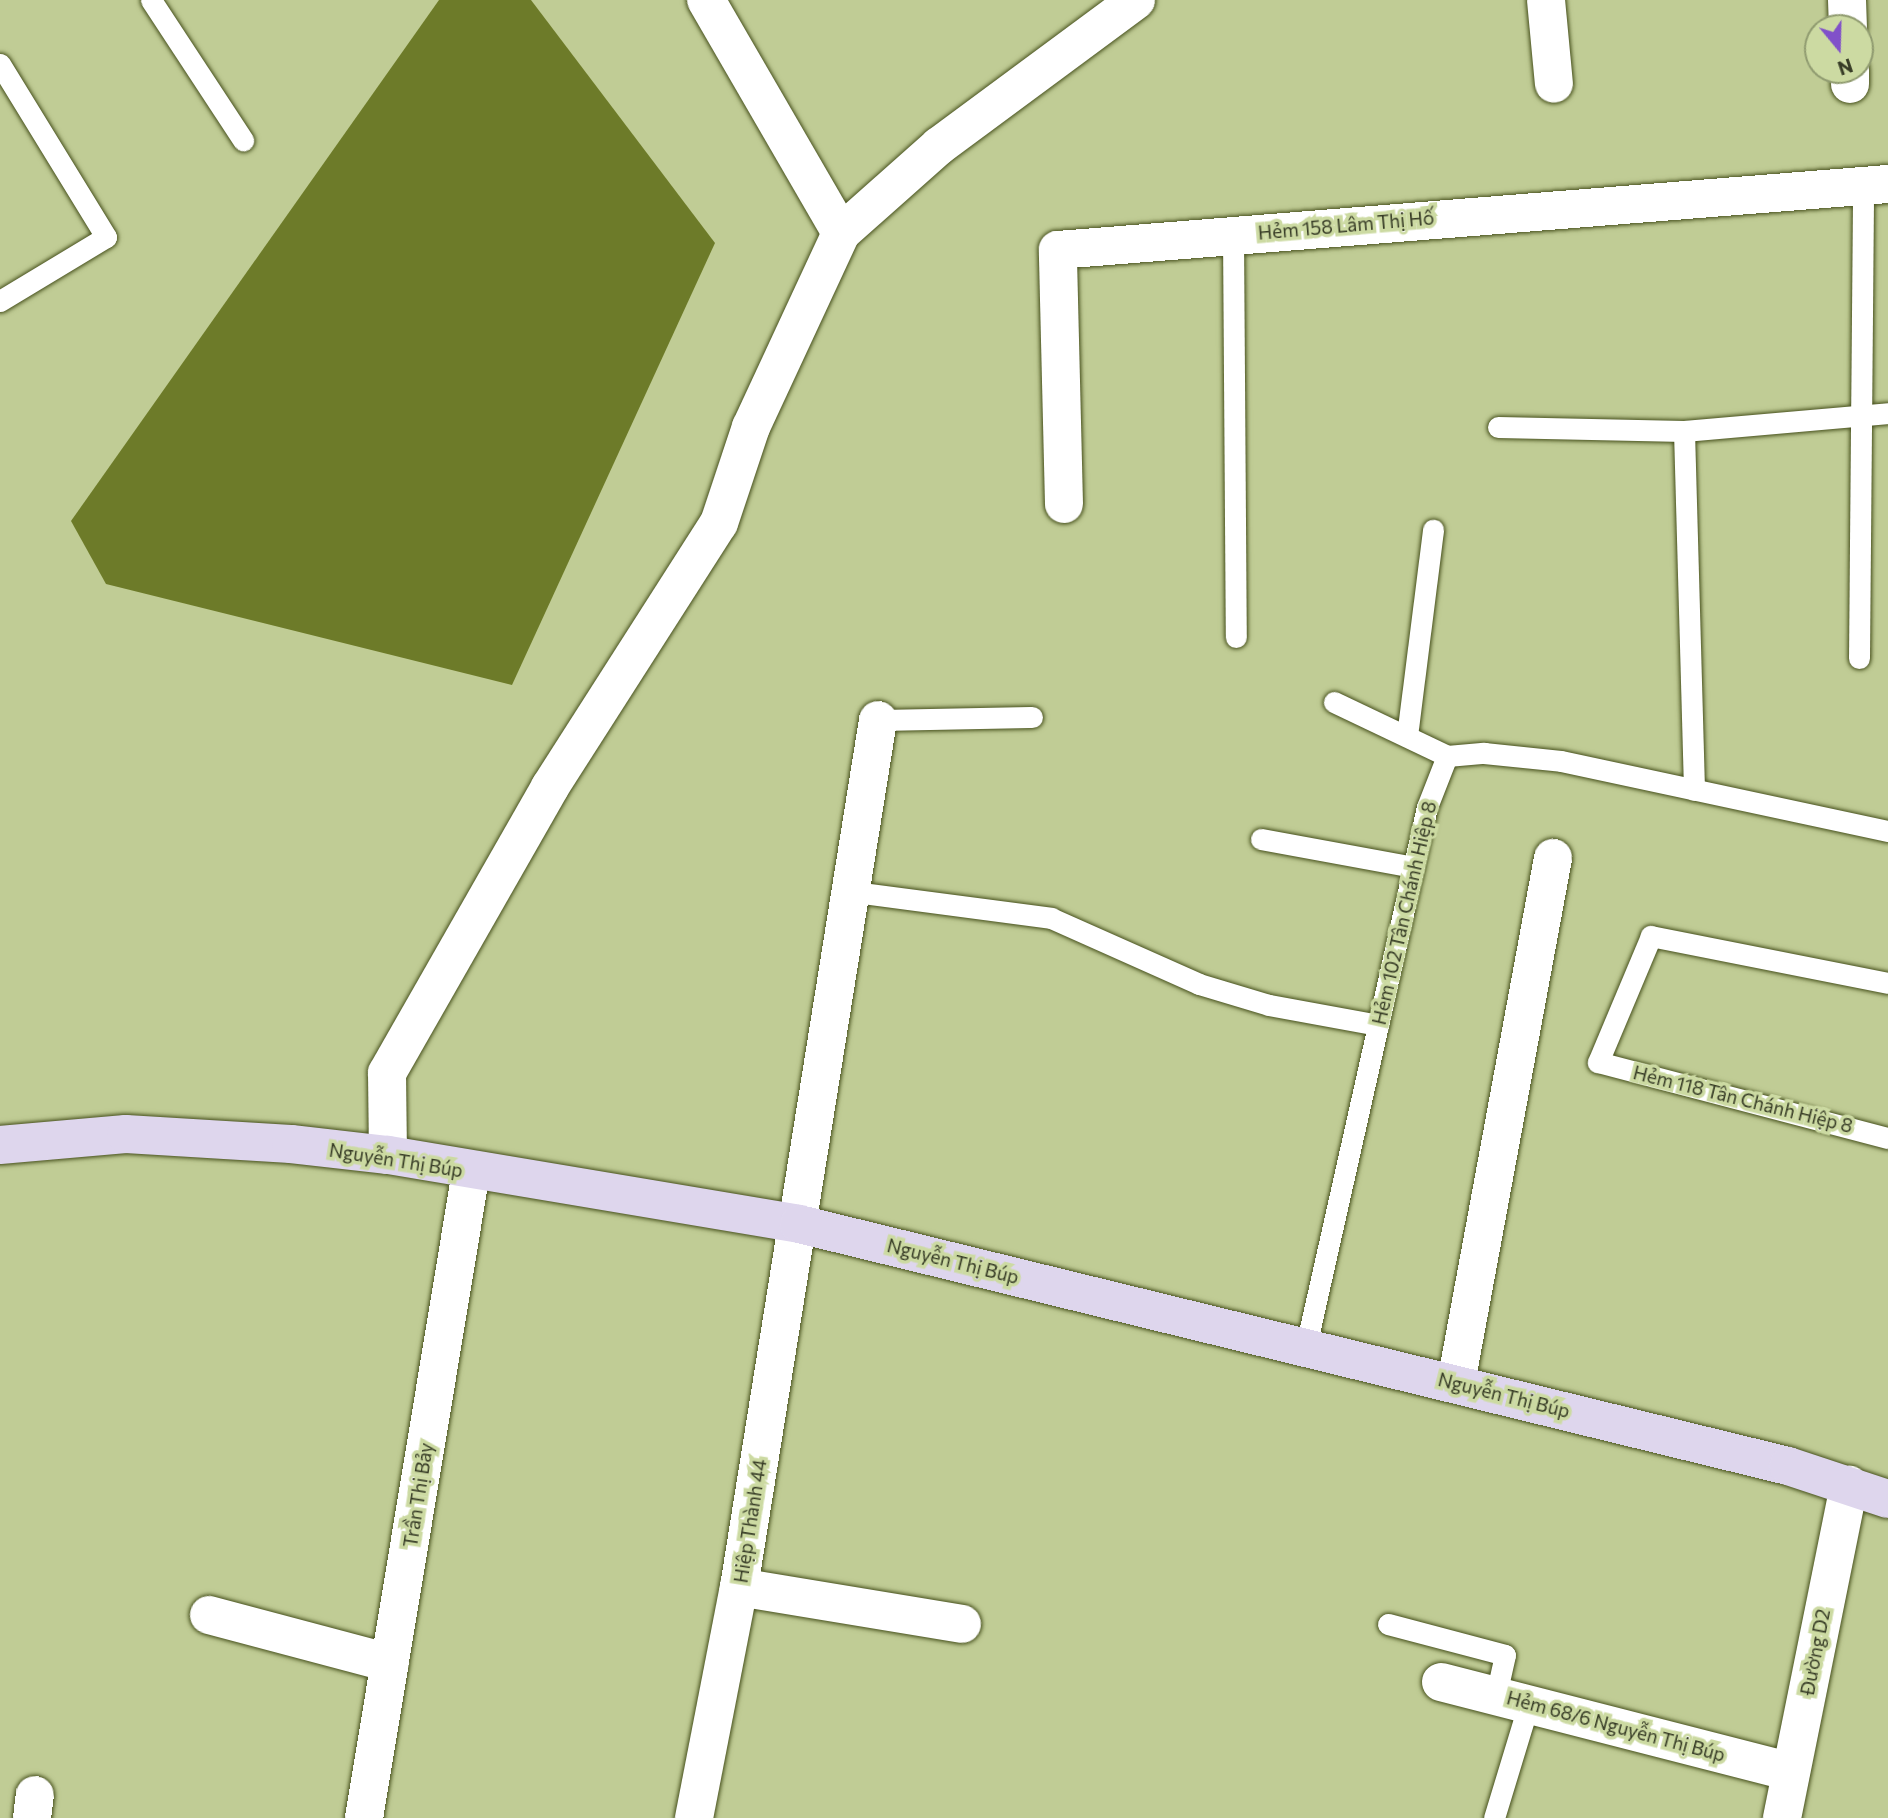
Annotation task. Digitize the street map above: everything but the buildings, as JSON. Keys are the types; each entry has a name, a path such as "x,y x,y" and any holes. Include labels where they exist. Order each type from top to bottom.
{"street":[{"path":"706,0 841,233"},
{"path":"388,1155 387,1073 550,787 719,523 751,427 841,233 939,146 1136,0"},
{"path":"1546,0 1554,84"},
{"name":"Hẻm 158 Lâm Thị Hố","path":"1064,503 1058,250 1774,189 1875,185"},
{"name":"Hiệp Thành 44","path":"694,1818 739,1587 799,1224 847,891 878,720"},
{"path":"1456,1383 1553,858"},
{"name":"Nguyễn Thị Búp","path":"0,1145 126,1134 388,1155 471,1172 799,1224 1456,1383 1849,1485 1888,1499"},
{"name":"Trần Thị Bảy","path":"363,1818 471,1172"},
{"name":"Đường D2","path":"1782,1818 1849,1485"},
{"path":"739,1587 962,1624"},
{"path":"209,1615 390,1663"},
{"name":"Hẻm 68/6 Nguyễn Thị Búp","path":"1441,1682 1791,1772"}],"lane":[{"path":"151,0 243,140"},
{"path":"0,64 106,237 0,301"},
{"path":"1859,658 1859,416 1875,185"},
{"path":"1233,234 1236,637"},
{"path":"1498,427 1684,431 1888,413"},
{"path":"1684,431 1694,790"},
{"path":"1407,736 1433,530"},
{"path":"1334,702 1447,756 1484,753 1561,761 1888,831"},
{"path":"878,720 1032,717"},
{"name":"Hẻm 102 Tân Chánh Hiệp 8","path":"1306,1346 1427,807 1447,756"},
{"path":"1261,839 1413,867"},
{"path":"847,891 1051,918 1199,984 1269,1005 1378,1025"},
{"name":"Hẻm 118 Tân Chánh Hiệp 8","path":"1888,983 1651,936 1598,1062 1888,1138"},
{"path":"1388,1624 1505,1655 1513,1699 1494,1818"}],"shaded area":[{"path":"439,0 531,0 715,243 512,685 106,584 71,521"}]}
